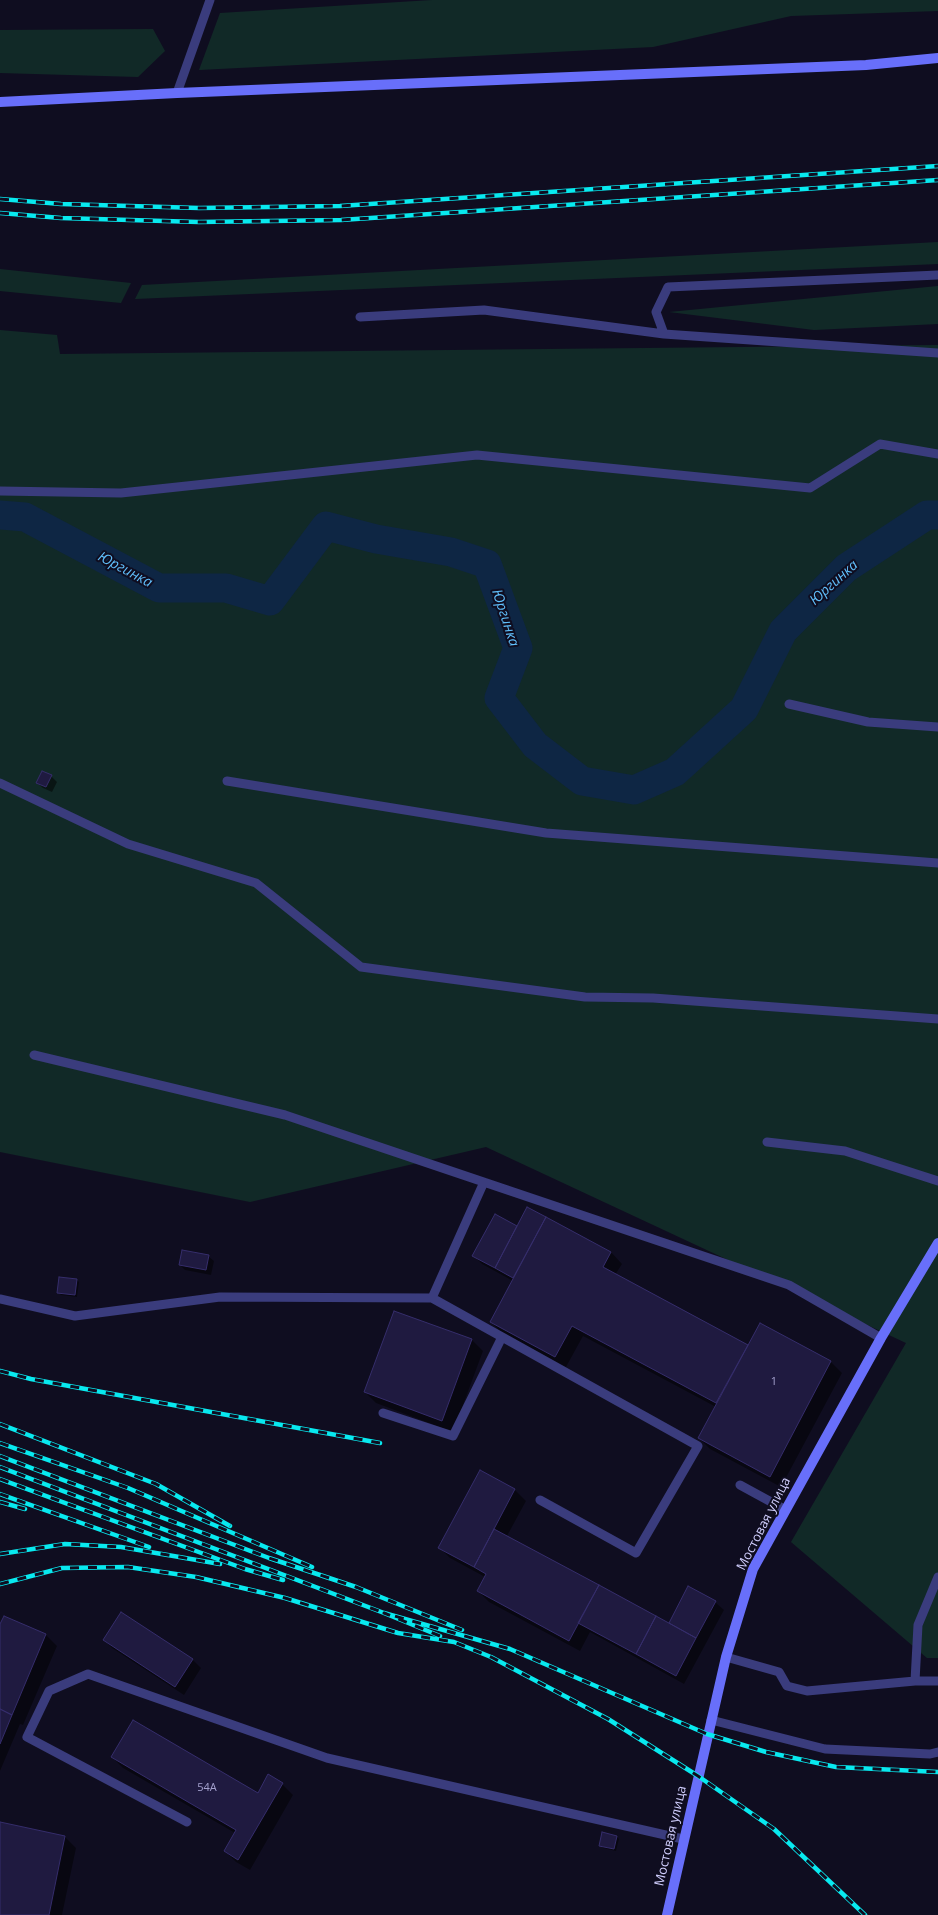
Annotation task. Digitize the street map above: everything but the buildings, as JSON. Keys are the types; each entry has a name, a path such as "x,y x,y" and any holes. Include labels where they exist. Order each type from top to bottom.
{"main road":[{"path":"0,102 177,93 866,65 938,58"},
{"name":"Мостовая улица","path":"667,1915 683,1839 726,1657 753,1569 784,1509 880,1338 938,1243"}],"lane":[{"path":"177,93 210,0"},
{"path":"664,334 656,312 668,287 938,275"},
{"path":"360,317 484,310 664,334 938,353"},
{"path":"0,491 121,493 477,455 810,488 880,444 938,454"},
{"path":"789,704 868,722 938,727"},
{"path":"227,780 546,832 938,863"},
{"path":"0,783 128,844 256,883 361,967 585,997 653,998 938,1019"},
{"path":"34,1054 285,1114 789,1285 880,1338"},
{"path":"766,1142 845,1151 938,1181"},
{"path":"432,1298 484,1182"},
{"path":"0,1299 75,1316 220,1297 432,1298 698,1446 636,1553 540,1500"},
{"path":"383,1413 453,1436 502,1337"},
{"path":"740,1485 784,1509"},
{"path":"915,1681 918,1625 938,1577"},
{"path":"726,1657 778,1672 787,1686 807,1691 938,1680"},
{"path":"187,1822 28,1738 49,1691 88,1674 327,1758 683,1839"},
{"path":"711,1720 825,1749 930,1754 938,1752"}],"green space":[{"path":"432,0 938,0 938,11 791,16 653,47 199,70 220,13"},
{"path":"153,29 165,51 138,77 0,73 0,30"},
{"path":"938,242 938,264 135,299 142,285"},
{"path":"0,269 131,283 121,303 0,291"},
{"path":"938,286 938,324 814,330 669,312"},
{"path":"0,330 57,335 60,354 938,345 938,1658 927,1658 791,1542 906,1343 486,1147 250,1202 0,1152"}],"waterway":[{"name":"Юргинка","path":"0,515 25,517 159,588 226,588 270,601 326,526 376,539 451,552 487,564 518,648 499,698 535,745 582,781 634,790 675,772 744,709 783,631 846,568 927,515 938,515"}],"railway":[{"path":"0,199 61,204 199,208 340,206 938,166"},
{"path":"0,213 61,218 199,222 341,220 938,180"},
{"path":"0,1371 31,1379 380,1443"},
{"path":"0,1424 156,1484 230,1526"},
{"path":"0,1443 128,1488 312,1567"},
{"path":"0,1456 269,1558 356,1587 462,1630"},
{"path":"0,1467 384,1613"},
{"path":"0,1479 245,1569 283,1580"},
{"path":"0,1494 149,1547"},
{"path":"0,1502 25,1509"},
{"path":"0,1554 65,1544 121,1547 220,1564"},
{"path":"0,1584 62,1568 128,1567 196,1577 285,1598 398,1633 454,1642 491,1657 608,1719 698,1776 774,1829 865,1915"},
{"path":"440,1636 384,1613 510,1649 707,1734 766,1752 836,1767 938,1772"}]}
